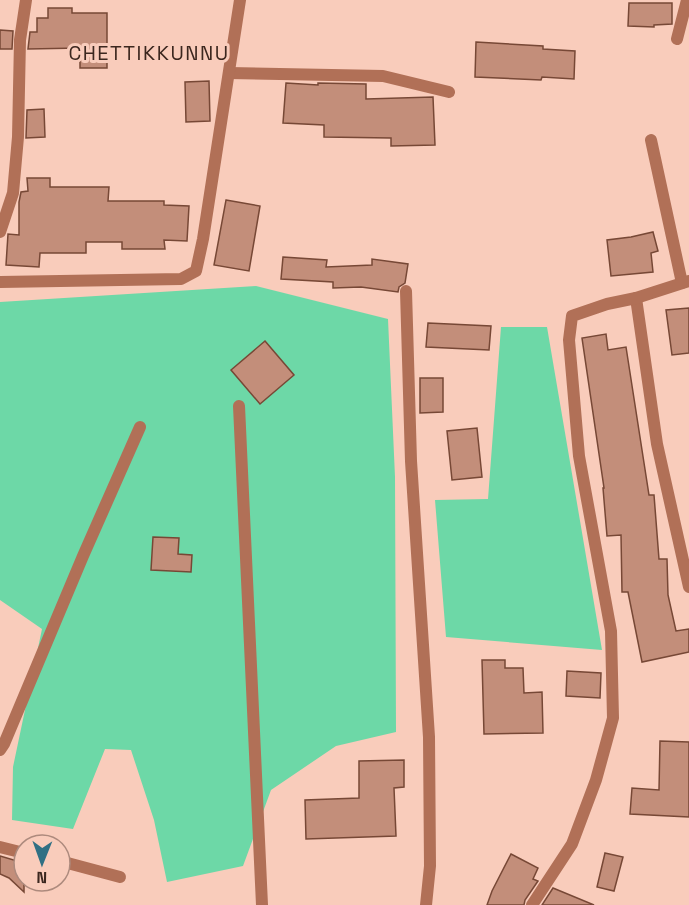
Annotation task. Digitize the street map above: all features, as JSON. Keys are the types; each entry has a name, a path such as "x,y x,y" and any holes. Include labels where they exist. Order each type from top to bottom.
{"street":[{"path":"0,232 12,193 18,137 20,40 26,0"},
{"path":"0,282 181,279 196,271 240,0"},
{"path":"677,39 687,0"},
{"path":"229,73 383,76 449,92"},
{"path":"532,905 572,844 596,780 613,718 611,631 579,456 569,340 572,316 685,282 651,140"},
{"path":"406,291 411,462 429,737 430,866 426,905"},
{"path":"636,298 657,444 689,587"},
{"path":"239,406 262,905"},
{"path":"0,750 140,427"},
{"path":"72,864 120,877"}],"green space":[{"path":"256,286 388,319 395,477 396,732 336,746 271,790 243,866 167,882 154,820 131,750 105,749 73,829 12,820 13,767 42,629 0,600 0,302"},
{"path":"501,327 547,327 602,650 446,637 435,500 488,499"}],"building":[{"path":"629,3 672,3 672,24 654,25 654,27 628,26"},
{"path":"48,8 72,8 72,13 107,13 107,68 80,68 80,48 28,49 30,32 37,32 37,18 48,18"},
{"path":"0,30 13,31 12,49 0,49"},
{"path":"476,42 543,46 543,49 575,51 574,79 475,77"},
{"path":"209,81 210,121 186,122 185,82"},
{"path":"286,83 366,84 366,99 433,97 435,145 391,146 391,138 324,137 324,125 283,123"},
{"path":"44,109 45,137 26,138 27,110"},
{"path":"27,178 50,178 50,187 109,187 108,201 164,201 164,205 189,206 187,241 164,240 165,249 122,249 122,242 86,242 86,253 40,253 39,267 6,265 8,234 19,235 19,202 21,192 28,191"},
{"path":"226,200 260,206 249,271 214,265"},
{"path":"653,232 658,251 651,253 653,272 611,276 607,240"},
{"path":"283,257 327,260 326,267 372,265 372,259 408,264 405,283 399,287 398,292 361,287 333,288 333,282 281,279"},
{"path":"689,308 689,353 672,355 666,310"},
{"path":"428,323 491,326 489,350 426,347"},
{"path":"606,334 608,350 626,347 649,495 654,495 659,559 667,559 668,595 676,631 689,629 689,652 642,662 628,592 622,592 621,535 607,536 604,488 582,338"},
{"path":"265,341 294,375 260,404 231,370"},
{"path":"420,378 443,378 443,412 420,413"},
{"path":"477,428 482,477 452,480 447,431"},
{"path":"153,537 179,538 178,554 192,555 191,572 151,570"},
{"path":"482,660 505,660 505,668 523,668 524,693 542,692 543,733 484,734"},
{"path":"567,671 601,673 600,698 566,696"},
{"path":"660,741 689,742 689,817 630,814 632,788 659,790"},
{"path":"404,760 404,787 394,788 396,836 306,839 305,800 359,798 359,761"},
{"path":"605,853 623,857 614,891 597,887"},
{"path":"511,854 538,868 533,879 538,881 524,905 487,905 492,891"},
{"path":"0,856 12,860 12,881 0,874"},
{"path":"553,888 594,905 542,905"}],"district":[{"name":"CHETTIKKUNNU","path":"149,53"}]}
